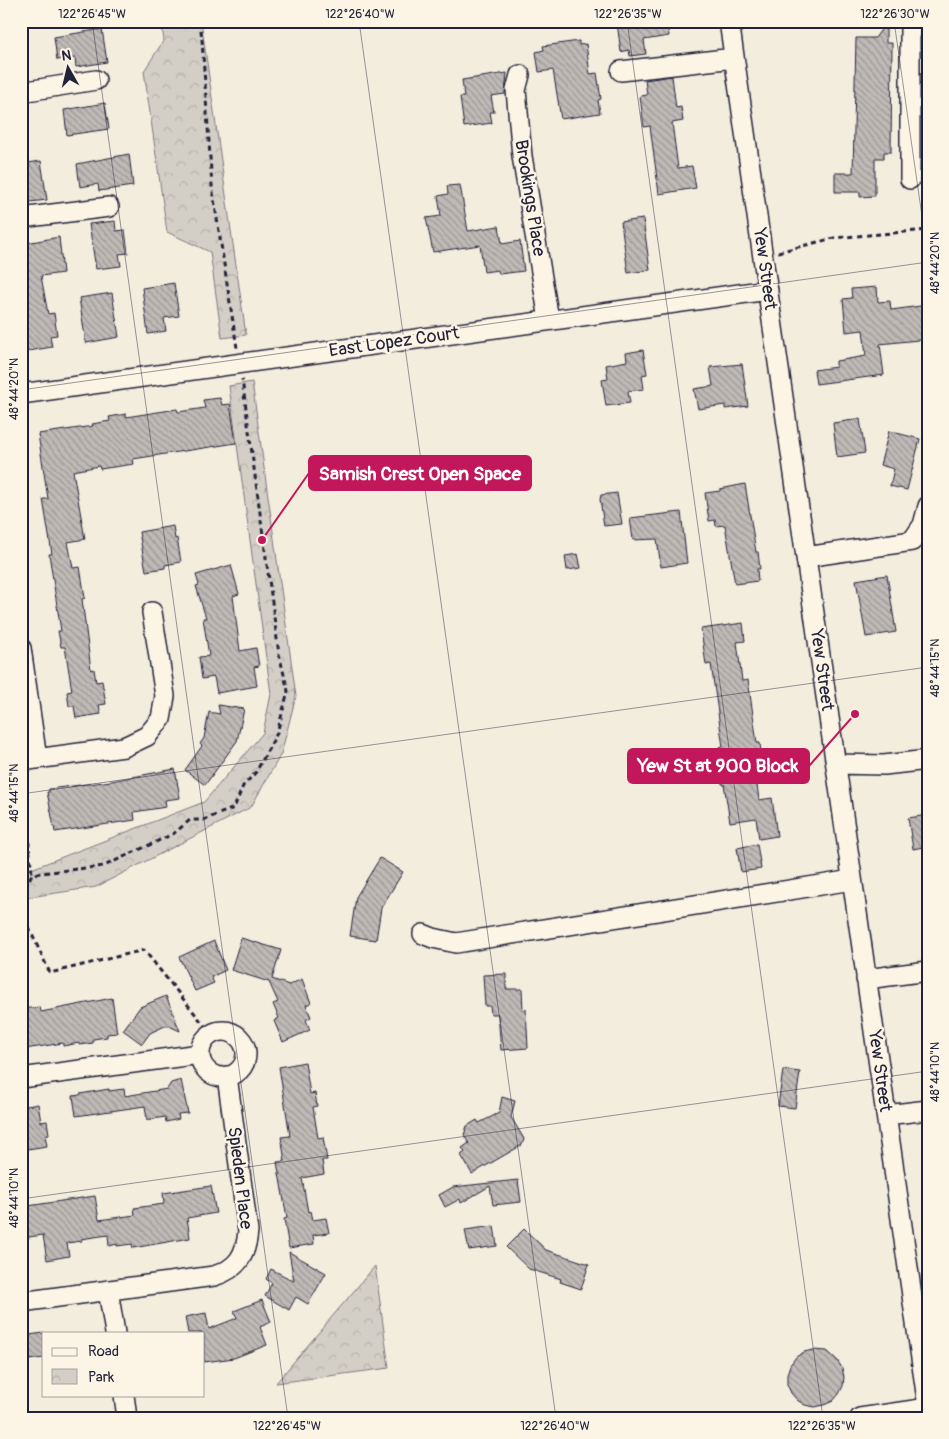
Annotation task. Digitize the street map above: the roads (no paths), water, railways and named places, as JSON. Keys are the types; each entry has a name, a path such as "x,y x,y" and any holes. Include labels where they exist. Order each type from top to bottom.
{"street":[{"name":"Yew Street","path":"729,21 928,1408"},
{"path":"910,21 910,179"},
{"path":"621,71 734,58"},
{"name":"Brookings Place","path":"520,75 516,90 522,156 549,320"},
{"path":"21,92 96,80"},
{"path":"21,218 109,207"},
{"name":"East Lopez Court","path":"21,394 768,290"},
{"path":"806,558 912,541 923,525 928,506"},
{"path":"21,648 29,760 124,747 148,736 161,719 164,696 152,612"},
{"path":"836,764 884,765 928,760"},
{"path":"423,934 456,943 852,880"},
{"path":"866,979 928,970"},
{"path":"229,1032 237,1036 243,1043 246,1051 246,1060 242,1068 235,1074 218,1076 210,1073 204,1066 200,1054 205,1040 212,1034 229,1032"},
{"path":"21,1078 200,1054"},
{"name":"Spieden Place","path":"21,1302 214,1276 227,1272 236,1264 247,1244 248,1231 227,1076"},
{"path":"886,1115 928,1110"},
{"path":"108,1290 115,1332"},
{"path":"124,1396 127,1418"},
{"path":"860,1418 928,1408"}],"place":[{"name":"Samish Crest Open Space","path":"262,540"},
{"name":"Yew St at 900 Block","path":"855,714"}]}
